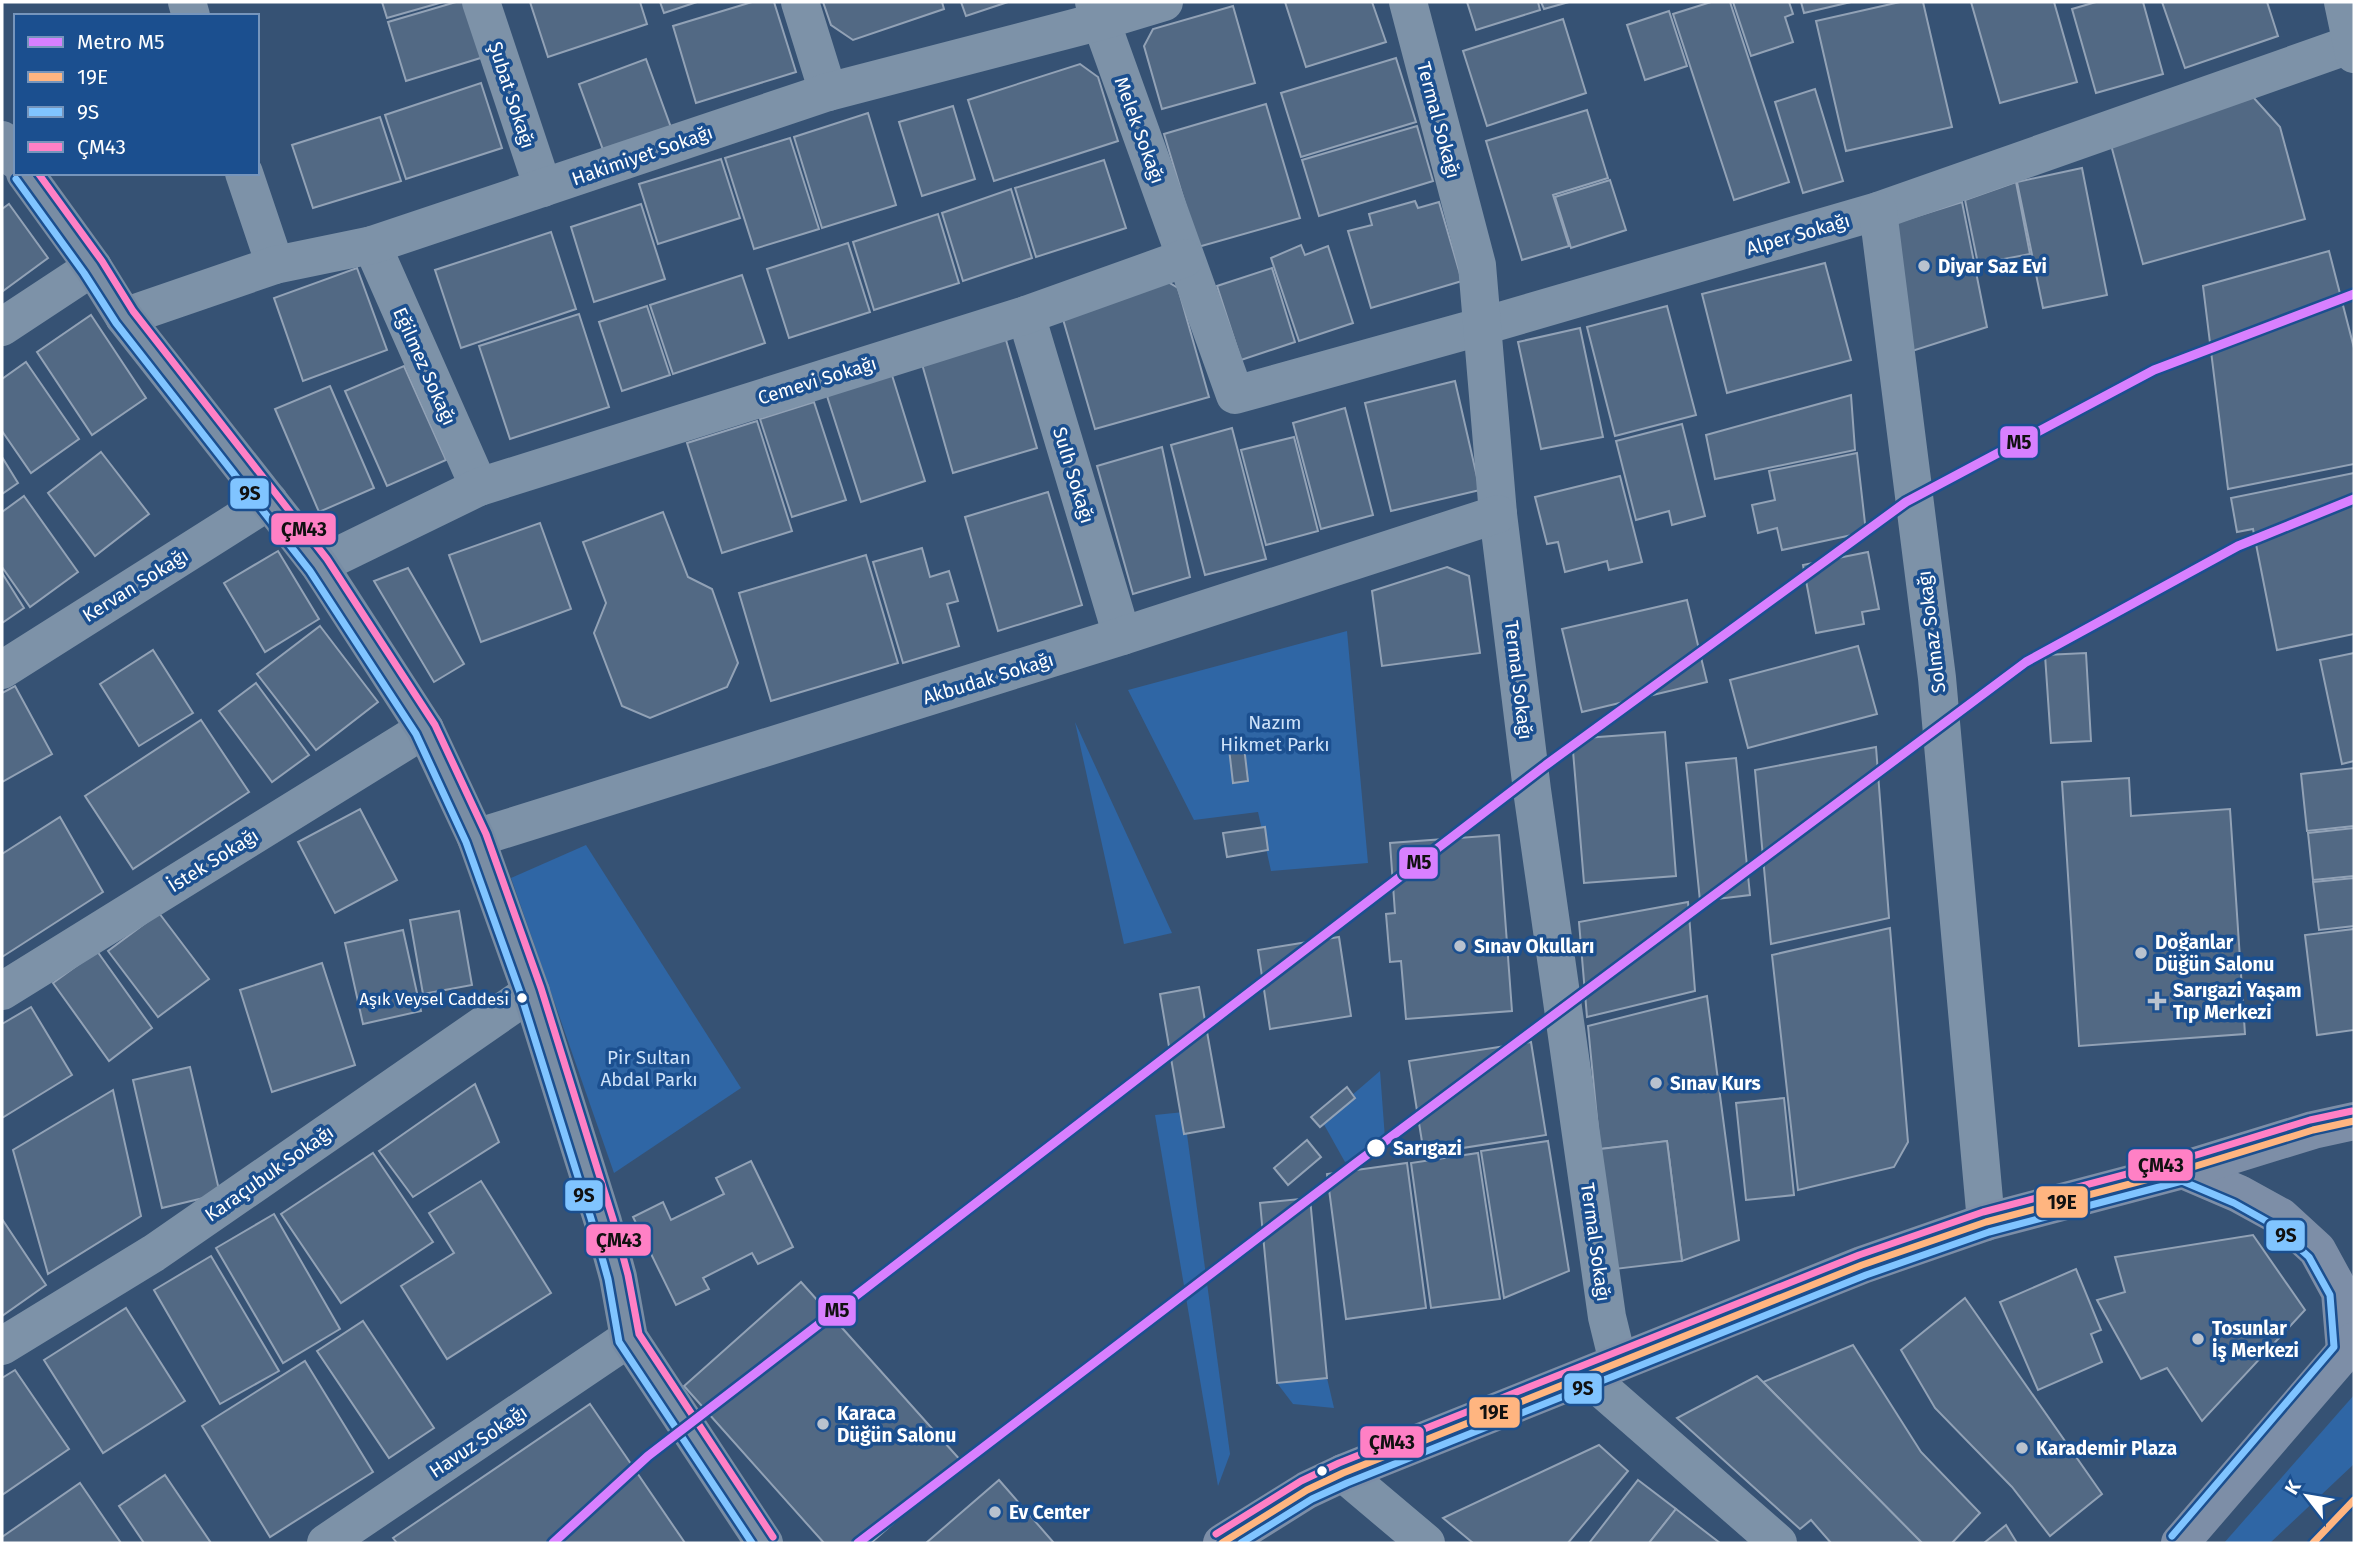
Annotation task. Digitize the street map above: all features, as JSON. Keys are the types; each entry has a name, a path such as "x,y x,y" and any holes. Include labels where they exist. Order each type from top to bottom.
{"main road":[{"path":"1222,1543 1307,1490 1343,1473 1862,1265 1986,1222 2183,1170 2313,1130 2354,1121"},
{"path":"2180,1543 2350,1346 2340,1292 2316,1250 2281,1217 2239,1194 2183,1170"}],"street":[{"name":"Şubat Sokağı","path":"481,2 543,188"},
{"path":"800,2 828,92"},
{"name":"Hakimiyet Sokağı","path":"124,317 275,265 372,245 828,92 1098,12 1164,2"},
{"name":"Termal Sokağı","path":"1408,2 1476,265 1498,514 1532,790 1607,1317 1603,1369"},
{"path":"2343,2 2353,49"},
{"name":"Melek Sokağı","path":"1098,12 1185,258"},
{"name":"Alper Sokağı","path":"1185,258 1235,394 1483,326 1878,211 2353,49"},
{"path":"2,140 14,157"},
{"path":"26,175 93,267 124,317 319,565 425,729 476,838 531,992 603,1222 618,1277 629,1338 764,1543"},
{"path":"245,175 275,265"},
{"name":"Solmaz Sokağı","path":"1878,211 1937,678 1986,1222"},
{"name":"Eğilmez Sokağı","path":"372,245 479,487"},
{"name":"Cemevi Sokağı","path":"319,565 479,487 1026,315 1185,258"},
{"path":"2,327 93,267"},
{"name":"Sulh Sokağı","path":"1026,315 1122,636"},
{"name":"Kervan Sokağı","path":"2,670 269,501"},
{"name":"Akbudak Sokağı","path":"476,838 1122,636 1498,514"},
{"name":"İstek Sokağı","path":"2,991 425,729"},
{"name":"Karaçubuk Sokağı","path":"2,1346 154,1253 531,992"},
{"name":"Havuz Sokağı","path":"326,1543 629,1338"},
{"path":"1603,1369 1775,1542"},
{"path":"1343,1473 1426,1543"}],"green space":[{"name":"Nazım Hikmet Parkı","path":"1347,631 1368,863 1271,871 1258,812 1194,820 1128,690"},
{"path":"1075,722 1172,933 1124,944"},
{"name":"Pir Sultan Abdal Parkı","path":"586,845 741,1088 614,1173 511,878"},
{"path":"1380,1071 1386,1152 1345,1162 1322,1121"},
{"path":"1184,1112 1230,1454 1218,1486 1155,1115"},
{"path":"1327,1378 1334,1408 1293,1404 1277,1383"},
{"path":"2354,1395 2354,1464 2270,1543 2224,1543"}],"building":[{"path":"382,2 443,2 387,18"},
{"path":"456,2 471,2 487,56 406,81 388,22"},
{"path":"530,2 640,2 647,24 548,57"},
{"path":"660,2 697,2 664,13"},
{"path":"752,2 774,2 796,72 696,103 673,26"},
{"path":"823,2 942,2 944,9 853,40 831,25"},
{"path":"961,2 1008,2 966,16"},
{"path":"1285,2 1372,2 1386,42 1306,67"},
{"path":"1467,2 1538,2 1540,10 1476,30"},
{"path":"1541,2 1569,2 1544,9"},
{"path":"1711,2 1730,2 1789,182 1734,200 1673,14"},
{"path":"1733,2 1789,2 1793,14 1785,17 1793,42 1751,56"},
{"path":"1801,2 1851,2 1804,13"},
{"path":"1900,2 1923,2 1952,127 1846,151 1816,21"},
{"path":"1971,2 2054,2 2077,82 2000,103"},
{"path":"2096,2 2143,2 2163,74 2096,93 2072,9"},
{"path":"2162,2 2267,2 2278,36 2185,68"},
{"path":"1233,6 1255,83 1162,109 1144,46 1153,29"},
{"path":"1669,11 1687,66 1645,80 1627,25"},
{"path":"1563,19 1586,93 1487,126 1463,51"},
{"path":"1396,58 1416,122 1301,157 1281,93"},
{"path":"646,59 673,133 606,158 579,84"},
{"path":"1080,64 1098,77 1118,141 994,181 968,100"},
{"path":"481,83 502,148 406,179 385,115"},
{"path":"1815,89 1843,181 1803,193 1775,102"},
{"path":"2253,97 2280,127 2305,219 2143,264 2111,145"},
{"path":"1266,104 1300,218 1198,247 1164,134"},
{"path":"953,106 975,179 922,196 899,122"},
{"path":"1587,110 1608,178 1553,195 1569,246 1522,260 1486,141"},
{"path":"868,113 896,205 822,228 794,137"},
{"path":"380,117 401,181 313,208 292,145"},
{"path":"1417,126 1433,181 1319,216 1302,160"},
{"path":"790,138 819,229 754,249 725,158"},
{"path":"721,159 740,218 658,244 639,184"},
{"path":"1104,160 1126,228 1036,257 1015,188"},
{"path":"2082,168 2107,295 2043,308 2017,182"},
{"path":"1610,180 1626,230 1571,248 1555,197"},
{"path":"2016,182 2030,254 1978,264 1965,200"},
{"path":"1011,189 1032,258 963,281 942,213"},
{"path":"1415,201 1418,208 1439,202 1462,281 1371,308 1348,231 1372,225 1369,214"},
{"path":"1962,202 1987,327 1909,352 1892,224"},
{"path":"9,204 48,258 3,291 2,209"},
{"path":"641,204 665,279 594,302 571,227"},
{"path":"938,214 959,283 874,310 853,242"},
{"path":"551,232 576,309 461,348 435,270"},
{"path":"848,243 870,312 789,338 767,269"},
{"path":"1301,245 1305,255 1328,246 1353,323 1299,341 1271,258"},
{"path":"2329,251 2354,348 2354,464 2228,489 2203,286"},
{"path":"1825,263 1851,360 1727,393 1702,294"},
{"path":"357,268 387,350 303,381 274,298"},
{"path":"1272,268 1295,342 1241,360 1217,286"},
{"path":"742,275 765,343 673,374 650,305"},
{"path":"1156,275 1178,288 1209,397 1095,429 1060,309"},
{"path":"647,306 670,375 622,391 599,322"},
{"path":"1667,306 1696,415 1615,436 1587,327"},
{"path":"579,314 609,407 510,439 479,346"},
{"path":"91,315 146,398 92,435 37,352"},
{"path":"1580,328 1603,437 1541,449 1518,342"},
{"path":"1004,333 1037,448 953,473 920,357"},
{"path":"26,362 79,439 31,473 2,431 2,379"},
{"path":"404,366 446,460 387,486 345,391"},
{"path":"891,372 925,481 861,502 826,393"},
{"path":"1455,381 1480,490 1391,511 1365,403"},
{"path":"330,386 374,488 319,512 275,409"},
{"path":"1851,395 1855,450 1715,479 1706,435"},
{"path":"814,402 846,500 792,517 760,419"},
{"path":"1345,408 1373,515 1321,529 1293,423"},
{"path":"757,421 792,531 722,553 687,443"},
{"path":"1682,424 1705,516 1672,525 1669,511 1636,520 1616,441"},
{"path":"1232,428 1266,559 1205,575 1171,445"},
{"path":"1294,437 1318,531 1266,545 1241,450"},
{"path":"1162,447 1190,577 1133,594 1097,466"},
{"path":"101,452 149,514 95,556 48,493"},
{"path":"1857,453 1866,532 1782,550 1777,528 1758,533 1752,505 1775,500 1769,471"},
{"path":"2,457 18,483 2,494"},
{"path":"2354,473 2354,634 2277,650 2253,529 2237,532 2231,498"},
{"path":"1620,476 1642,562 1609,570 1607,561 1565,572 1558,542 1547,544 1535,497"},
{"path":"1048,492 1082,605 998,631 965,517"},
{"path":"24,496 78,572 30,607 2,567 2,512"},
{"path":"663,512 688,577 712,589 738,663 727,687 650,718 622,706 594,633 606,603 583,542"},
{"path":"540,523 571,609 481,642 449,555"},
{"path":"922,548 930,577 949,571 958,601 947,604 959,646 903,663 873,562"},
{"path":"278,551 319,619 265,652 224,583"},
{"path":"1868,552 1879,609 1862,612 1864,624 1816,633 1803,565"},
{"path":"866,555 898,663 771,701 739,593"},
{"path":"1447,567 1469,576 1480,653 1382,666 1372,591"},
{"path":"408,568 464,664 434,682 374,581"},
{"path":"2,573 24,608 2,623"},
{"path":"1687,600 1707,682 1582,712 1562,629"},
{"path":"320,626 378,702 316,750 257,674"},
{"path":"1858,646 1877,714 1748,748 1730,680"},
{"path":"153,650 193,713 139,746 100,684"},
{"path":"2086,653 2091,741 2051,743 2045,655"},
{"path":"2354,653 2354,761 2342,764 2320,660"},
{"path":"256,683 309,755 272,782 219,711"},
{"path":"15,686 52,754 2,782 2,693"},
{"path":"201,720 249,792 133,869 85,796"},
{"path":"1665,732 1676,876 1584,883 1572,739"},
{"path":"1243,738 1248,781 1233,783 1228,740"},
{"path":"1876,747 1889,918 1771,944 1755,770"},
{"path":"1736,758 1750,895 1700,901 1686,763"},
{"path":"2354,768 2354,826 2307,831 2301,774"},
{"path":"2129,778 2131,816 2230,809 2245,1034 2079,1046 2062,782"},
{"path":"360,809 397,880 335,913 298,842"},
{"path":"60,817 103,892 2,957 2,854"},
{"path":"1265,827 1268,850 1227,857 1223,833"},
{"path":"2354,828 2354,876 2313,880 2308,833"},
{"name":"Sınav Okulları","path":"1499,835 1512,1011 1406,1019 1401,961 1390,962 1386,914 1395,913 1390,843"},
{"path":"2354,878 2354,926 2319,930 2313,882"},
{"path":"1688,902 1695,991 1587,1017 1579,922"},
{"path":"459,911 472,985 423,994 410,920"},
{"path":"159,913 209,979 158,1017 108,951"},
{"path":"1890,928 1908,1142 1894,1167 1798,1190 1772,955"},
{"path":"2354,929 2354,1030 2317,1035 2305,935"},
{"path":"403,930 421,1011 363,1024 345,943"},
{"path":"1339,937 1351,1016 1270,1029 1258,950"},
{"path":"97,951 152,1028 109,1061 53,983"},
{"path":"322,963 355,1065 272,1092 240,990"},
{"path":"1199,987 1224,1127 1184,1134 1160,994"},
{"name":"Sınav Kurs","path":"1707,996 1739,1240 1682,1261 1667,1141 1600,1149 1588,1026"},
{"path":"31,1007 72,1075 2,1118 2,1024"},
{"path":"1531,1042 1546,1135 1424,1154 1409,1061"},
{"path":"190,1067 220,1194 162,1208 133,1080"},
{"path":"475,1084 499,1142 413,1197 379,1151"},
{"path":"1347,1087 1355,1098 1320,1127 1311,1117"},
{"path":"113,1090 141,1216 48,1274 13,1150"},
{"path":"1784,1098 1794,1195 1746,1200 1736,1103"},
{"path":"1307,1140 1321,1157 1288,1185 1274,1168"},
{"path":"1548,1141 1569,1271 1504,1298 1481,1151"},
{"path":"1667,1141 1682,1261 1615,1269 1600,1149"},
{"path":"373,1153 433,1242 341,1303 281,1214"},
{"path":"1478,1153 1500,1299 1431,1308 1411,1163"},
{"path":"751,1161 793,1247 758,1264 752,1253 703,1278 709,1289 676,1305 633,1217 663,1202 671,1220 724,1194 716,1178"},
{"path":"1407,1163 1426,1308 1346,1319 1327,1174"},
{"path":"481,1181 551,1293 447,1359 401,1286 454,1253 429,1213"},
{"path":"1310,1198 1327,1378 1277,1383 1260,1203"},
{"path":"274,1214 340,1329 283,1363 216,1248"},
{"path":"2,1219 46,1285 2,1316"},
{"name":"Tosunlar İş Merkezi","path":"2253,1235 2305,1310 2202,1421 2167,1368 2141,1379 2097,1300 2125,1292 2115,1257"},
{"path":"211,1256 279,1371 220,1404 154,1290"},
{"path":"2076,1269 2101,1330 2091,1334 2102,1362 2038,1390 2000,1302"},
{"name":"Karaca Düğün Salonu","path":"801,1282 962,1462 871,1543 824,1543 684,1386"},
{"name":"Karademir Plaza","path":"1965,1298 2102,1494 2050,1536 2012,1487 1935,1408 1901,1350"},
{"path":"126,1308 185,1401 103,1453 44,1360"},
{"path":"363,1321 434,1428 389,1458 317,1351"},
{"path":"1853,1345 1921,1452 1980,1513 1952,1543 1922,1543 1763,1382"},
{"path":"305,1361 373,1472 270,1537 202,1426"},
{"path":"15,1370 69,1449 2,1495 2,1378"},
{"path":"1757,1376 1922,1543 1831,1543 1811,1520 1800,1529 1677,1418"},
{"path":"590,1404 685,1543 397,1543 393,1538"},
{"path":"1599,1445 1628,1471 1568,1543 1473,1543 1443,1518"},
{"path":"165,1475 211,1543 144,1543 119,1506"},
{"name":"Ev Center","path":"999,1480 1054,1543 926,1543"},
{"path":"1638,1480 1676,1509 1649,1543 1591,1543 1590,1542"},
{"path":"80,1483 121,1543 2,1543 2,1537"},
{"path":"1676,1509 1720,1543 1649,1543"},
{"path":"2006,1525 2017,1543 1984,1543"}],"metro line":[{"name":"M5","path":"553,1543 648,1456 1233,1005 1546,765 1906,502 2154,370 2354,294"},
{"name":"M5","path":"858,1543 1356,1163 2026,662 2238,546 2354,499"}],"transit line":[{"name":"ÇM43","path":"39,175 102,261 133,311 327,559 435,725 486,834 541,988 613,1219 628,1275 639,1334 773,1537"},
{"name":"9S","path":"16,179 84,273 116,323 310,571 416,734 466,842 521,995 593,1225 608,1279 619,1342 752,1543"},
{"name":"ÇM43","path":"1216,1534 1301,1481 1339,1463 1859,1255 1983,1212 2180,1160 2310,1120 2352,1111"},
{"name":"19E","path":"1222,1543 1307,1490 1343,1473 1862,1265 1986,1222 2183,1170 2313,1130 2354,1121"},
{"name":"9S","path":"1241,1543 1312,1499 1347,1483 1866,1275 1989,1232 2182,1181 2234,1203 2275,1226 2309,1257 2330,1295 2334,1347 2172,1536"},
{"name":"19E","path":"2313,1543 2354,1500"}],"place":[{"name":"Diyar Saz Evi","path":"1924,266"},
{"name":"Sınav Okulları","path":"1460,946"},
{"name":"Doğanlar Düğün Salonu","path":"2141,953"},
{"name":"Aşık Veysel Caddesi","path":"522,998"},
{"name":"Sarıgazi Yaşam Tıp Merkezi","path":"2157,1001"},
{"name":"Sınav Kurs","path":"1656,1083"},
{"name":"Sarıgazi","path":"1376,1148"},
{"name":"Tosunlar İş Merkezi","path":"2198,1339"},
{"name":"Karaca Düğün Salonu","path":"823,1424"},
{"name":"Karademir Plaza","path":"2022,1448"},
{"name":"Ev Center","path":"995,1512"}]}
